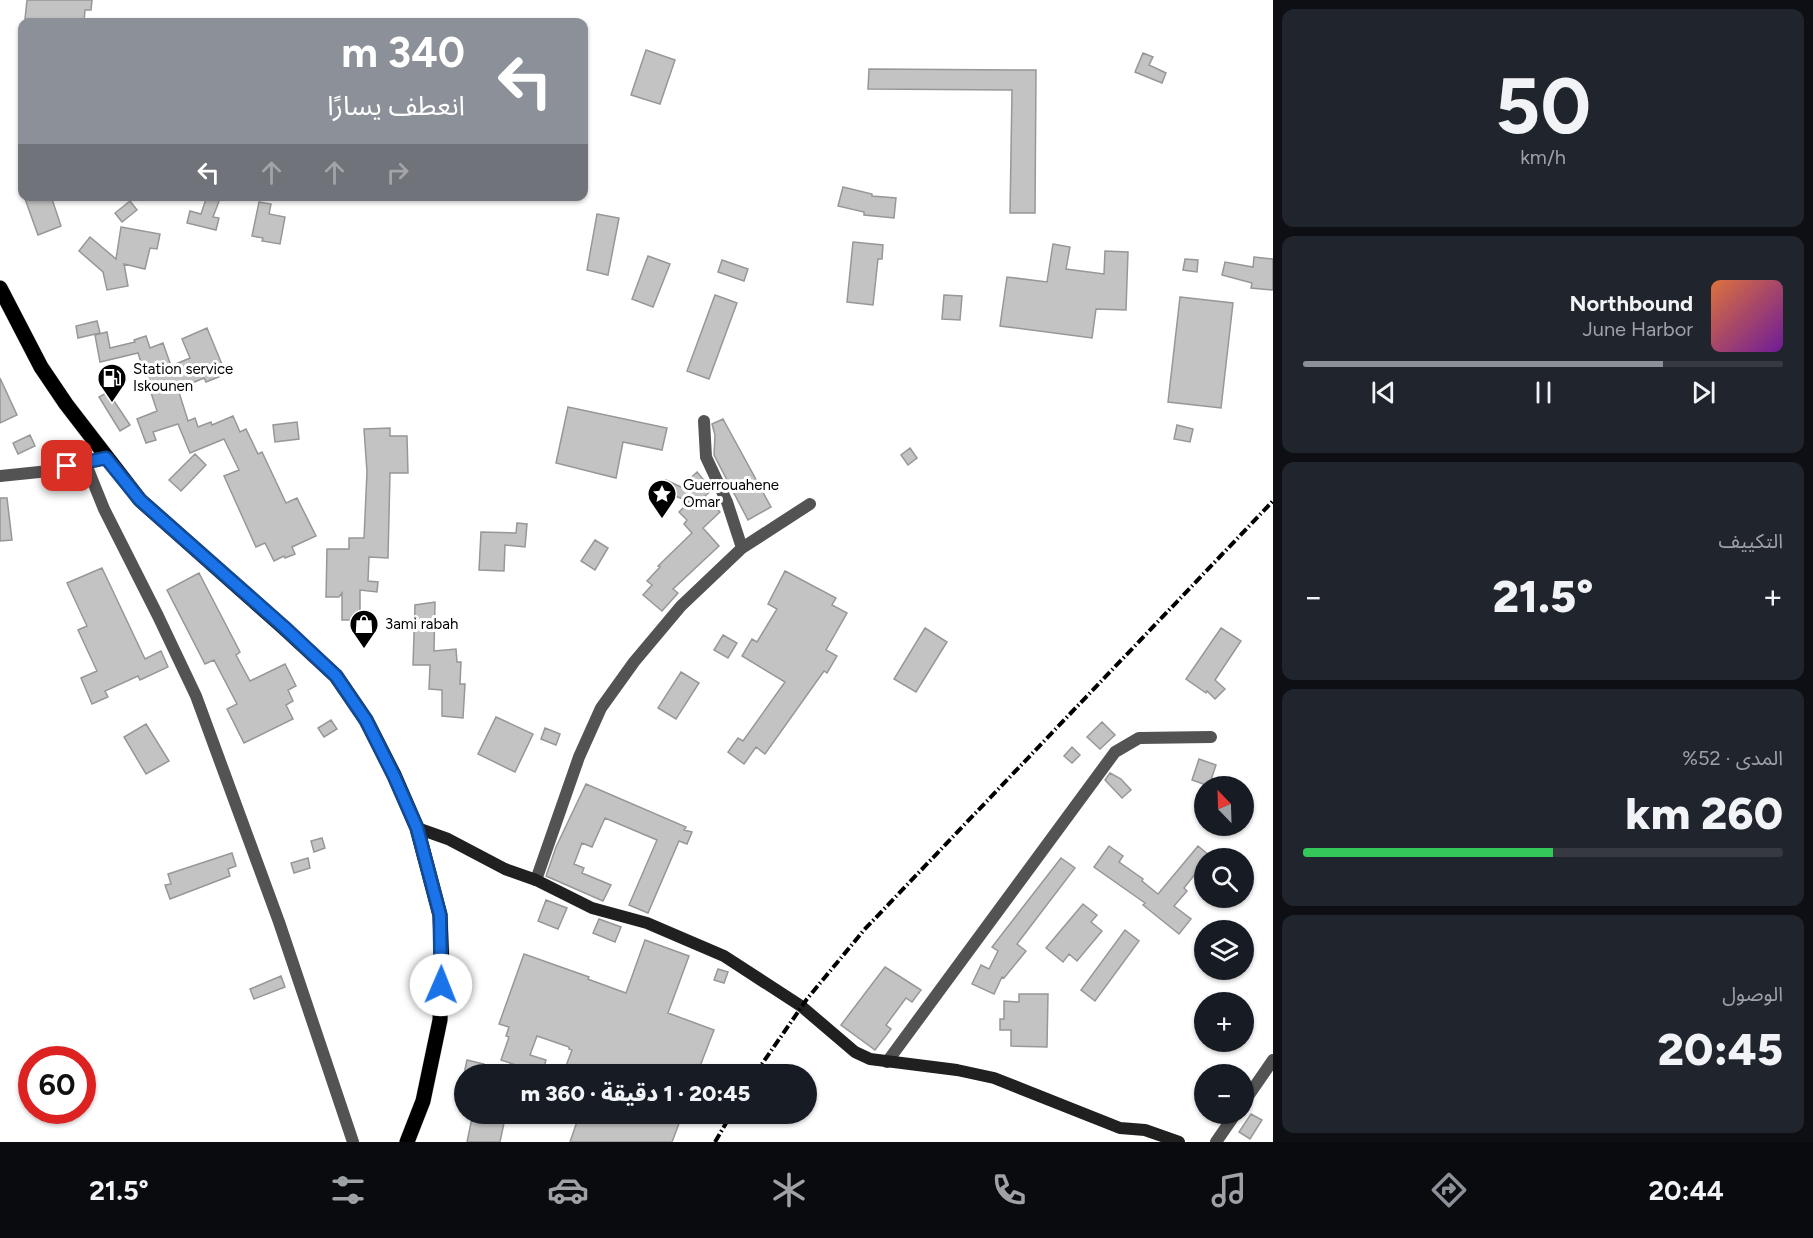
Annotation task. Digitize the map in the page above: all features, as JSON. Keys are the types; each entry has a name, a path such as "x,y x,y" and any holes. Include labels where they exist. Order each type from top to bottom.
{"main road":[{"path":"0,288 41,367 106,458 140,500 336,676 366,720 394,776 417,828 440,915 442,967 440,1020 423,1101 407,1142"}],"street":[{"path":"704,421 705,457 727,502 742,548"},
{"path":"0,476 49,471 106,458"},
{"path":"85,462 104,510 196,696 279,922 353,1142"},
{"path":"536,880 579,757 601,708 633,662 681,606 742,548 810,504"},
{"path":"887,1062 1115,752 1139,738 1211,737"},
{"path":"417,828 448,839 505,869 536,880 592,908 647,923 724,956 801,1006 855,1052 870,1059 957,1070 994,1078 1120,1128 1145,1130 1179,1142"},
{"path":"1254,1088 1273,1060"},
{"path":"1216,1142 1228,1124"}],"building":[{"path":"27,0 92,0 91,10 85,10 84,18 25,18"},
{"path":"646,50 675,60 660,104 631,95"},
{"path":"1143,53 1153,57 1149,65 1166,73 1162,83 1135,72"},
{"path":"869,69 1036,70 1035,213 1010,213 1012,90 868,89"},
{"path":"843,187 872,194 872,196 896,198 894,218 864,215 864,212 838,206"},
{"path":"26,201 53,201 61,226 38,235"},
{"path":"130,201 137,210 122,222 115,213"},
{"path":"205,201 219,201 213,217 219,218 216,230 187,223 190,211 201,214"},
{"path":"259,202 271,204 269,214 285,217 280,244 262,241 263,238 252,236"},
{"path":"597,214 619,218 608,275 587,270"},
{"path":"121,227 160,234 157,249 150,248 145,269 124,264 128,286 107,290 103,272 79,251 90,237 116,259"},
{"path":"853,242 883,245 882,259 878,259 873,305 847,302"},
{"path":"1053,244 1070,247 1066,269 1104,274 1105,251 1128,252 1126,310 1096,309 1092,338 1000,326 1007,277 1047,282"},
{"path":"648,256 670,264 653,307 632,299"},
{"path":"1254,257 1273,259 1273,290 1251,288 1252,283 1222,275 1225,262 1253,267"},
{"path":"1185,259 1198,260 1197,272 1183,270"},
{"path":"722,260 748,269 744,281 718,272"},
{"path":"715,295 737,303 709,379 687,371"},
{"path":"944,295 962,296 960,320 942,319"},
{"path":"1180,297 1233,303 1221,408 1168,402"},
{"path":"97,321 100,333 78,338 76,326"},
{"path":"207,328 226,374 206,382 204,378 178,389 188,421 195,418 198,427 211,422 212,425 233,416 240,432 246,429 258,454 262,452 286,503 297,498 316,536 292,547 295,554 285,558 284,556 274,561 265,543 256,547 224,476 239,470 224,439 190,453 178,424 153,432 156,440 146,443 137,419 157,411 138,353 100,362 95,335 107,332 110,348 135,342 134,340 146,336 150,348 163,343 171,366 190,358 182,339"},
{"path":"0,378 17,415 0,423"},
{"path":"108,392 130,425 120,431 99,397"},
{"path":"568,407 667,428 662,450 623,442 616,478 556,463"},
{"path":"723,419 771,507 748,520 714,455 715,435 712,424"},
{"path":"297,422 299,439 275,442 273,425"},
{"path":"1177,425 1193,429 1190,442 1174,439"},
{"path":"390,428 390,436 407,436 408,473 390,473 388,558 369,557 368,581 378,582 377,592 360,590 360,620 342,620 342,593 339,597 326,597 327,549 349,549 349,538 364,538 367,472 364,429"},
{"path":"30,435 35,446 18,454 13,443"},
{"path":"910,448 917,458 908,465 901,455"},
{"path":"195,454 206,465 181,491 169,480"},
{"path":"697,472 712,490 705,496 720,512 703,528 719,546 673,589 678,593 662,611 643,595 652,585 647,581 660,567 658,566 692,533 684,524 687,520 679,512 689,502 662,490 666,480 681,487"},
{"path":"0,498 7,498 12,540 0,541"},
{"path":"517,523 527,524 525,547 505,545 504,571 479,570 481,532 516,533"},
{"path":"595,540 608,548 595,570 581,561"},
{"path":"102,568 145,659 161,651 168,667 140,680 138,676 105,691 108,697 92,704 81,678 97,671 78,630 87,626 67,583"},
{"path":"785,571 836,598 832,605 847,613 826,650 837,656 827,673 824,671 765,754 756,747 744,764 728,752 738,738 743,741 785,682 742,656 752,639 757,642 777,609 768,604"},
{"path":"199,573 240,652 236,655 250,681 285,664 296,686 288,690 293,701 286,705 293,719 244,743 227,709 237,704 214,660 205,664 167,590"},
{"path":"435,602 434,651 456,649 457,662 461,662 460,684 465,684 463,718 442,716 442,690 429,689 430,665 413,665 415,605"},
{"path":"925,628 947,642 916,692 894,679"},
{"path":"1221,628 1241,641 1215,680 1225,689 1215,699 1207,691 1206,693 1186,679"},
{"path":"723,635 737,643 728,658 714,650"},
{"path":"681,672 699,683 676,719 658,708"},
{"path":"496,717 533,734 515,772 478,754"},
{"path":"331,720 337,729 324,737 318,728"},
{"path":"1102,722 1115,735 1100,749 1087,737"},
{"path":"146,724 169,761 146,774 124,737"},
{"path":"545,728 560,734 556,745 541,739"},
{"path":"1072,747 1080,755 1072,763 1064,756"},
{"path":"1199,759 1216,765 1212,776 1194,776 1194,781 1192,780"},
{"path":"1110,773 1121,779 1131,790 1122,798 1105,780"},
{"path":"586,784 686,827 684,830 692,832 687,844 679,841 648,913 629,905 657,840 605,818 592,847 582,843 574,864 584,868 582,873 611,885 603,901 546,876 556,847"},
{"path":"322,838 325,848 314,852 311,841"},
{"path":"1109,846 1123,856 1119,862 1143,879 1142,881 1158,894 1194,851 1194,876 1184,888 1187,891 1174,906 1191,919 1179,934 1143,905 1145,903 1094,867"},
{"path":"232,853 236,866 228,869 230,876 170,899 165,885 171,884 168,874"},
{"path":"308,858 310,868 294,873 291,863"},
{"path":"1061,858 1075,868 1017,944 1026,951 1004,978 1002,977 994,994 972,984 981,965 989,969 998,951 992,947"},
{"path":"546,900 567,908 558,929 538,921"},
{"path":"1083,904 1097,915 1091,922 1102,931 1077,961 1069,954 1063,962 1046,948"},
{"path":"599,919 621,927 615,942 593,933"},
{"path":"1125,930 1139,941 1095,1001 1081,990"},
{"path":"645,940 689,956 668,1013 714,1030 701,1064 567,1064 572,1050 569,1047 537,1036 530,1055 546,1060 545,1064 513,1064 501,1060 509,1037 506,1036 509,1027 499,1024 524,954 626,993"},
{"path":"885,967 921,990 912,1002 906,998 886,1025 891,1029 875,1050 841,1025"},
{"path":"718,969 728,972 724,983 714,980"},
{"path":"281,976 285,987 254,999 250,989"},
{"path":"1019,994 1048,994 1047,1047 1011,1046 1011,1030 1000,1030 1000,1019 1004,1019 1004,1001 1019,1002"},
{"path":"467,1060 484,1064 466,1064"},
{"path":"1254,1116 1262,1120 1250,1139 1239,1132 1244,1124 1254,1124"},
{"path":"471,1124 504,1124 500,1142 467,1142"},
{"path":"576,1124 679,1124 672,1142 570,1142"}],"railway":[{"path":"762,1064 807,999 864,930 1273,501"},
{"path":"715,1142 726,1124"}],"place":[{"name":"Station service Iskounen","path":"112,404"},
{"name":"Guerrouahene Omar","path":"662,520"},
{"name":"3ami rabah","path":"364,650"}],"route":[{"path":"67,466 106,458 140,500 336,676 366,720 417,828 440,915 441,985"}]}
